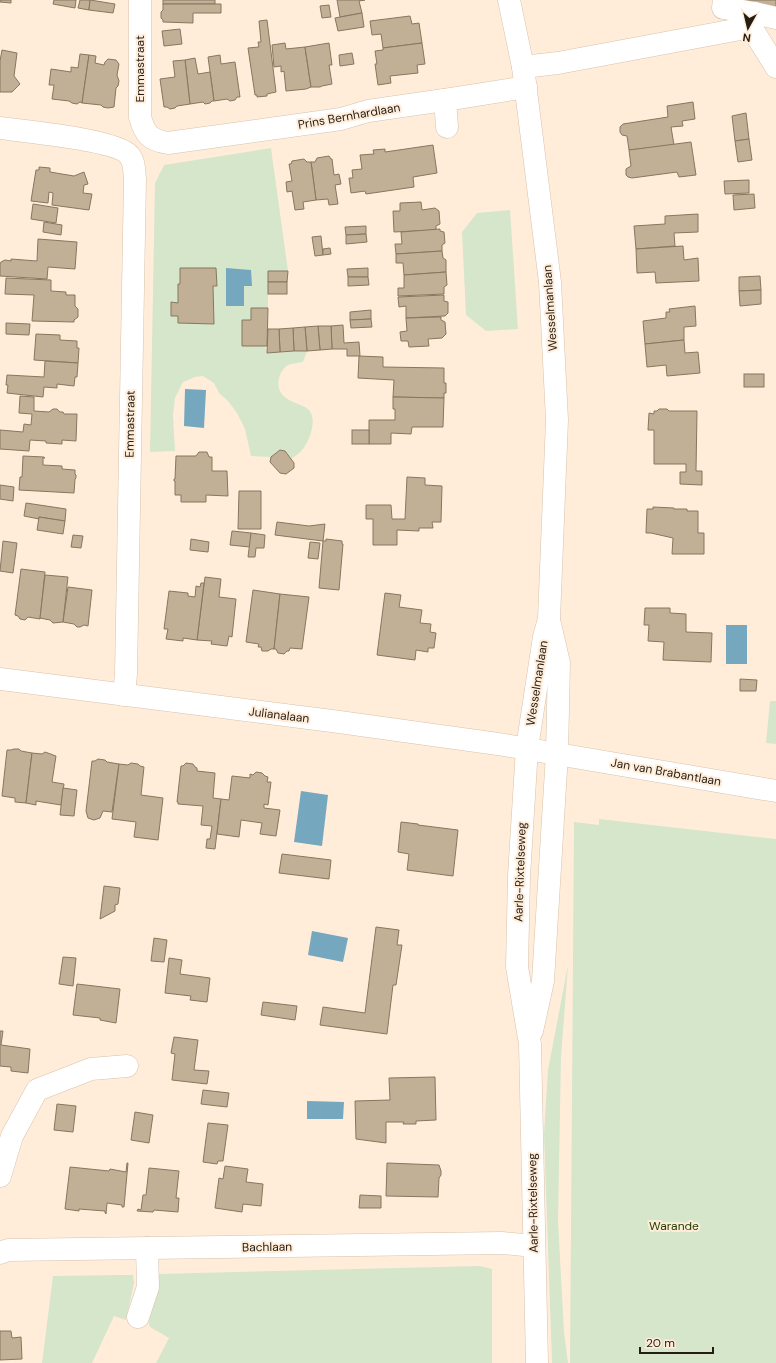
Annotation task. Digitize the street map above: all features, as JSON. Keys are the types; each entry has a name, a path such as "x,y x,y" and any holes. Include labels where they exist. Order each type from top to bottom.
{"street":[{"name":"Emmastraat","path":"140,0 140,117 143,127 149,136"},
{"name":"Wesselmanlaan","path":"509,0 524,76 550,282 556,420 549,619 544,637 527,748"},
{"path":"724,0 723,8 752,20 776,18"},
{"name":"Prins Bernhardlaan","path":"149,136 157,141 168,143 341,119 368,110 448,100 524,76 558,63 585,58 625,62 700,48 716,34 752,20"},
{"path":"752,20 776,66"},
{"path":"447,127 448,100"},
{"name":"Emmastraat","path":"0,128 96,142 121,149 129,155 134,164 135,179 126,674 124,695"},
{"name":"Wesselmanlaan","path":"549,619 560,663 557,754"},
{"name":"Julianalaan","path":"0,679 340,722 527,748 557,754"},
{"name":"Aarle-Rixtelseweg","path":"527,748 519,876 517,967 530,1044 537,1363"},
{"name":"Aarle-Rixtelseweg","path":"530,1044 543,981 557,754"},
{"name":"Jan van Brabantlaan","path":"557,754 776,791"},
{"path":"0,1176 12,1136 37,1090 91,1070 127,1066"},
{"name":"Bachlaan","path":"3,1245 147,1248 502,1243 534,1246"},
{"path":"138,1317 148,1287 147,1248"}],"green space":[{"path":"271,148 288,271 268,271 268,308 251,308 251,320 265,346 267,353 307,351 303,362 291,364 281,372 278,385 284,396 305,407 311,413 313,423 310,435 306,445 291,459 285,451 282,450 271,457 251,456 245,429 237,413 228,401 219,393 214,383 203,376 195,377 183,382 175,398 173,415 175,451 150,452 155,183 164,165"},
{"path":"510,210 518,329 486,331 466,315 462,232 477,213"},
{"path":"770,701 776,701 776,744 766,743"},
{"name":"Warande","path":"599,819 776,839 776,1363 570,1363 574,822 599,825"},
{"path":"568,965 561,1057 558,1221 564,1332 568,1363 552,1363 544,1134 548,1070"},
{"path":"480,1266 492,1269 492,1363 156,1363 169,1338 150,1327 148,1320 157,1274"},
{"path":"133,1275 134,1283 126,1320 114,1316 92,1363 42,1363 53,1276"}],"water":[{"path":"226,268 251,270 252,286 244,286 244,306 226,306"},
{"path":"185,389 206,390 204,428 184,426"},
{"path":"726,625 747,625 747,664 726,664"},
{"path":"301,791 328,795 322,846 294,842"},
{"path":"312,931 348,938 343,962 308,955"},
{"path":"307,1101 344,1102 343,1119 307,1119"}],"building":[{"path":"0,0 11,0 11,3 0,2"},
{"path":"54,0 76,0 75,8 53,4"},
{"path":"80,0 90,0 89,10 78,8"},
{"path":"90,0 115,4 113,13 89,10"},
{"path":"163,0 215,0 215,4 163,4"},
{"path":"337,0 365,0 359,1 362,13 340,17"},
{"path":"732,0 776,0 776,11"},
{"path":"163,4 221,4 221,13 193,13 193,23 163,22 161,12 163,10"},
{"path":"329,5 331,17 322,18 320,6"},
{"path":"362,13 364,27 338,31 335,18"},
{"path":"410,16 412,24 419,23 422,43 383,48 381,34 372,35 370,21"},
{"path":"267,20 276,92 267,94 267,96 257,97 257,95 255,95 248,48 259,47 258,42 261,42 259,21"},
{"path":"180,29 182,44 164,46 162,31"},
{"path":"285,43 286,49 305,47 311,87 286,91 284,71 281,72 281,66 274,67 272,45"},
{"path":"329,43 332,65 329,65 332,84 320,87 311,87 305,47"},
{"path":"422,43 425,64 417,65 418,73 390,76 391,83 378,85 375,51 383,50 383,48"},
{"path":"2,50 17,53 14,76 20,84 12,92 0,92 0,61"},
{"path":"352,53 354,64 340,66 339,55"},
{"path":"80,54 89,55 82,103 80,102 77,104 69,101 52,99 54,85 49,85 51,69 71,72 71,67 78,68"},
{"path":"89,55 96,56 95,63 104,65 108,59 116,60 119,64 117,75 119,81 116,88 114,107 108,108 101,105 82,103"},
{"path":"220,55 221,64 235,62 240,97 237,97 235,100 230,101 227,99 214,101 208,57"},
{"path":"195,58 198,74 210,72 214,101 210,103 205,104 203,102 190,104 185,60"},
{"path":"185,60 190,104 177,106 170,109 164,107 160,79 175,77 173,61"},
{"path":"693,102 695,119 682,121 683,126 671,127 674,145 629,150 627,136 622,135 620,132 620,127 623,124 668,117 667,106"},
{"path":"746,113 749,139 735,141 732,116"},
{"path":"749,139 752,160 738,162 735,141"},
{"path":"691,142 696,175 679,177 677,172 632,178 626,175 626,169 631,166 629,150"},
{"path":"433,145 437,173 413,177 414,187 366,194 365,191 351,193 349,178 353,178 352,170 362,169 360,155 374,154 373,150 385,149 385,152"},
{"path":"329,156 332,159 334,175 339,174 341,184 335,185 338,204 329,205 328,199 316,200 311,162 315,162 317,158"},
{"path":"304,159 307,162 311,162 316,200 303,202 304,209 295,210 292,191 287,192 286,182 292,181 289,164 291,164 292,161"},
{"path":"39,167 50,168 50,172 74,176 84,172 88,184 84,185 83,193 92,194 89,210 52,205 53,193 49,192 48,203 31,201 36,170 39,170"},
{"path":"749,180 749,193 725,194 724,181"},
{"path":"754,194 755,208 734,210 733,195"},
{"path":"421,202 422,210 435,208 439,211 440,224 436,226 436,230 394,232 393,211 400,211 400,203"},
{"path":"33,204 58,208 56,223 31,219"},
{"path":"698,214 698,232 674,233 675,246 636,249 634,226 665,224 665,216"},
{"path":"44,222 62,225 61,235 43,232"},
{"path":"366,226 366,234 346,235 345,227"},
{"path":"440,229 440,231 444,232 445,243 442,245 442,251 396,254 395,244 402,244 401,232"},
{"path":"366,234 367,242 346,244 346,235"},
{"path":"321,236 323,255 315,256 312,237"},
{"path":"38,239 77,242 75,269 48,267 47,279 0,276 0,264 5,260 37,261"},
{"path":"683,246 684,260 698,258 699,281 656,283 655,272 637,273 636,249"},
{"path":"330,248 331,254 323,255 323,249"},
{"path":"442,251 443,258 446,260 446,272 404,275 403,263 396,263 396,254"},
{"path":"180,268 216,268 217,286 213,286 214,324 178,323 178,316 171,316 171,302 178,303"},
{"path":"368,268 368,277 348,277 347,269"},
{"path":"268,271 288,271 287,282 268,282"},
{"path":"446,272 447,285 444,287 444,294 398,296 398,288 404,288 404,275"},
{"path":"760,276 761,290 739,291 739,277"},
{"path":"348,277 368,277 369,285 348,286"},
{"path":"6,278 51,280 51,291 66,292 66,295 75,295 75,306 78,309 78,317 74,320 74,322 32,321 34,295 5,294"},
{"path":"268,282 287,282 287,294 268,294"},
{"path":"761,290 761,304 740,306 739,291"},
{"path":"444,295 444,301 448,302 448,313 445,316 406,318 406,306 399,307 398,297"},
{"path":"695,306 696,326 684,327 684,340 645,344 643,321 666,318 666,312 670,312 669,309"},
{"path":"251,308 268,308 267,346 242,346 242,320 251,320"},
{"path":"371,310 371,319 350,320 350,312"},
{"path":"441,317 441,320 445,322 446,334 442,338 428,339 429,346 409,347 408,341 401,341 400,332 407,331 406,318"},
{"path":"371,319 372,327 351,328 350,320"},
{"path":"6,323 30,324 29,335 6,334"},
{"path":"343,325 344,343 359,342 360,356 347,356 347,349 332,349 331,326"},
{"path":"318,326 331,326 332,349 320,350"},
{"path":"318,326 320,350 307,351 305,327"},
{"path":"305,327 307,351 294,351 293,328"},
{"path":"293,328 294,351 280,352 279,329"},
{"path":"268,329 279,329 280,352 267,353"},
{"path":"36,334 60,335 60,340 77,341 77,348 79,348 78,363 34,360"},
{"path":"684,340 685,353 698,352 700,373 667,376 666,365 647,367 645,344"},
{"path":"359,356 383,357 383,367 444,368 446,393 444,393 444,398 393,397 394,380 358,378"},
{"path":"45,361 78,363 77,377 75,377 74,386 57,384 57,388 44,387 43,397 7,393 7,375 44,377"},
{"path":"744,374 764,374 764,387 744,387"},
{"path":"20,396 34,397 34,411 49,412 53,409 57,409 64,414 77,414 76,441 62,440 62,444 30,440 29,451 0,449 0,430 23,432 24,424 31,425 32,414 19,413"},
{"path":"393,397 444,398 443,427 412,427 411,434 391,433 391,444 369,444 369,420 395,420"},
{"path":"659,409 667,409 669,411 697,411 696,471 702,471 702,485 680,484 680,472 686,472 686,464 654,464 654,430 648,430 649,413 654,414 654,411"},
{"path":"352,430 369,430 369,444 352,444"},
{"path":"280,450 285,451 294,463 294,468 286,474 280,473 270,462 271,457"},
{"path":"199,452 207,452 209,457 212,457 212,471 227,471 228,496 206,495 206,502 181,502 181,495 175,495 174,479 176,456 196,456"},
{"path":"23,456 44,457 43,465 62,466 62,469 75,470 76,478 74,493 19,490 20,477 22,477"},
{"path":"407,477 425,478 425,485 442,486 441,522 432,522 433,528 419,528 419,531 397,530 397,545 373,545 373,519 366,519 366,505 391,505 392,519 405,519"},
{"path":"0,485 14,487 13,501 0,499"},
{"path":"239,491 261,491 261,529 238,529"},
{"path":"26,503 66,509 65,521 24,516"},
{"path":"653,507 698,511 698,533 704,533 704,554 672,554 673,538 646,533 647,509 653,509"},
{"path":"39,517 65,521 63,534 37,530"},
{"path":"277,522 309,526 325,524 323,541 275,535"},
{"path":"232,531 251,533 250,547 230,545"},
{"path":"251,533 265,535 264,548 256,548 255,557 248,557"},
{"path":"73,535 83,536 81,548 71,547"},
{"path":"191,539 209,542 208,552 190,550"},
{"path":"326,539 342,541 343,544 339,590 319,588 323,541 326,541"},
{"path":"3,541 17,543 13,573 0,571"},
{"path":"310,542 320,543 318,559 308,558"},
{"path":"21,569 45,572 40,619 28,617 25,620 20,619 15,615"},
{"path":"45,575 68,577 63,622 53,623 50,620 40,618"},
{"path":"205,577 221,579 219,597 236,599 232,637 229,636 227,646 211,644 212,641 197,640"},
{"path":"201,583 204,583 197,640 183,638 183,641 166,639 168,629 164,629 169,591 188,593 188,596 195,597 196,586 200,587"},
{"path":"68,587 92,590 88,626 84,625 77,627 74,624 63,622"},
{"path":"253,590 280,594 274,649 268,651 262,651 261,647 258,647 259,644 246,642"},
{"path":"385,593 401,595 399,607 422,610 420,623 431,624 430,632 436,633 434,648 428,648 428,652 416,650 415,660 377,655"},
{"path":"280,594 309,597 302,649 290,648 289,651 284,654 278,653 276,649 274,649"},
{"path":"645,608 670,608 670,613 686,614 686,632 712,633 711,662 663,660 664,642 648,641 649,625 644,625"},
{"path":"740,679 757,680 756,691 740,691"},
{"path":"14,749 32,753 26,803 15,802 15,798 2,796 7,750"},
{"path":"45,752 56,756 52,782 64,784 61,805 36,801 36,805 26,803 32,753 42,754"},
{"path":"98,759 119,764 112,812 103,811 100,818 94,820 88,818 86,811 92,761"},
{"path":"131,763 144,767 141,795 163,798 158,840 134,837 136,822 112,819 119,764 128,765"},
{"path":"186,763 193,764 197,768 197,771 215,773 213,798 221,799 215,849 206,848 207,839 210,839 212,826 201,825 203,806 178,804 177,802 181,766"},
{"path":"256,772 262,773 268,777 267,782 271,782 268,805 264,804 264,808 280,810 276,836 260,834 262,823 241,820 239,837 217,834 221,799 229,800 232,776 250,778 250,774 253,775"},
{"path":"63,788 77,790 74,816 60,815"},
{"path":"401,822 458,830 453,876 407,870 409,854 398,852"},
{"path":"282,854 331,860 329,879 279,873"},
{"path":"104,886 120,888 118,904 115,905 115,911 100,919"},
{"path":"376,927 399,930 397,945 402,945 396,985 393,985 387,1034 320,1025 323,1007 365,1013"},
{"path":"154,938 167,940 164,962 151,961"},
{"path":"63,957 76,958 73,986 59,984"},
{"path":"169,958 182,960 180,974 210,978 207,1002 190,1000 191,996 165,993"},
{"path":"77,984 120,989 116,1023 100,1020 100,1018 73,1015"},
{"path":"263,1002 297,1006 295,1020 261,1015"},
{"path":"0,1031 3,1031 1,1045 30,1049 28,1073 11,1071 11,1067 0,1066"},
{"path":"174,1037 198,1040 194,1070 209,1071 207,1084 172,1080 175,1054 171,1053"},
{"path":"435,1077 436,1120 416,1121 416,1124 386,1122 386,1143 356,1139 355,1101 390,1100 389,1078"},
{"path":"203,1090 229,1093 227,1107 201,1104"},
{"path":"57,1104 76,1106 73,1132 54,1130"},
{"path":"135,1112 153,1115 149,1143 131,1140"},
{"path":"208,1123 228,1125 223,1161 218,1161 217,1164 203,1162"},
{"path":"127,1163 124,1207 122,1207 122,1205 107,1203 106,1214 105,1211 79,1209 79,1211 65,1209 70,1167 109,1171 110,1169 126,1172"},
{"path":"387,1163 439,1165 441,1175 439,1178 438,1197 386,1196"},
{"path":"225,1166 248,1169 246,1182 263,1184 261,1206 243,1204 242,1212 215,1208 219,1178 223,1179"},
{"path":"149,1168 179,1171 176,1198 179,1198 178,1212 154,1210 153,1212 137,1211 138,1209 141,1210 143,1195 146,1195"},
{"path":"360,1195 381,1196 381,1208 359,1208"},
{"path":"0,1331 11,1331 12,1338 21,1337 22,1359 0,1360"}]}
